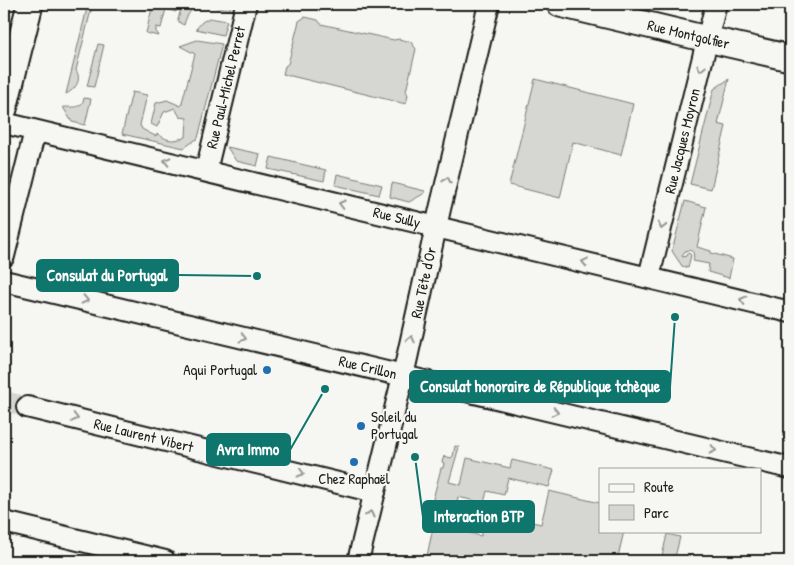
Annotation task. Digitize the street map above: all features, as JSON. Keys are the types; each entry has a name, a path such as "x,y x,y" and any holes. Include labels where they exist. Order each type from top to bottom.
{"main road":[{"path":"4,109 30,4"},
{"name":"Rue Montgolfier","path":"560,4 790,58"}],"street":[{"name":"Rue Paul-Michel Perret","path":"206,170 246,4"},
{"name":"Rue Tête d'Or","path":"358,561 376,492 489,4"},
{"name":"Rue Jacques Moyron","path":"649,277 716,4"},
{"name":"Rue Sully","path":"4,123 206,170 790,312"},
{"path":"4,256 35,131"},
{"name":"Rue Crillon","path":"4,281 790,468"},
{"name":"Rue Laurent Vibert","path":"27,407 376,492"},
{"path":"4,522 165,561"}],"green space":[{"path":"88,4 94,4 76,70 78,81 73,90 66,94"},
{"path":"153,4 178,4 176,12 166,9 161,28 156,27 158,36 146,33"},
{"path":"182,4 231,4 230,10 207,6 195,8 187,17 184,25 178,20"},
{"path":"305,17 318,20 321,24 411,42 416,49 406,91 408,95 406,104 283,74 285,66 288,64 299,21"},
{"path":"209,18 227,21 223,35 196,29"},
{"path":"197,40 222,44 198,138 184,148 122,134 132,92 147,95 140,125 142,129 155,136 158,134 169,140 186,137 187,118 180,117 175,108 164,112 157,127 151,124 156,103 167,100 181,106 195,54 180,46"},
{"path":"98,44 104,45 94,87 87,86"},
{"path":"535,79 633,104 621,155 573,142 560,198 509,185"},
{"path":"729,79 718,124 726,126 711,189 690,184 714,89"},
{"path":"84,98 91,99 85,125 72,122 63,107 79,106"},
{"path":"227,147 260,154 257,166 236,161"},
{"path":"271,157 326,170 324,181 268,169"},
{"path":"337,174 382,185 379,195 335,185"},
{"path":"392,183 425,191 425,193 409,202 390,197"},
{"path":"685,201 706,207 697,247 733,259 729,278 708,272 709,264 693,261 694,256 690,250 685,251 682,256 686,256 689,253 691,255 688,268 682,266 672,251"},
{"path":"455,446 459,447 449,482 461,485 467,458 510,468 512,460 554,470 549,487 508,478 504,495 487,491 484,503 458,497 454,513 448,512 446,518 452,520 450,528 481,536 483,527 479,525 483,511 541,524 549,491 599,503 599,532 624,532 617,561 448,561 427,556 437,509 431,507 441,468 443,468 444,463 442,462 444,456 451,458"},
{"path":"667,534 680,537 674,561 661,561"}],"tunnel":[{"path":"4,401 27,407"}],"place":[{"name":"Consulat du Portugal","path":"257,276"},
{"name":"Consulat honoraire de République tchèque","path":"675,317"},
{"name":"Aqui Portugal","path":"267,370"},
{"name":"Avra Immo","path":"325,389"},
{"name":"Soleil du Portugal","path":"361,426"},
{"name":"Interaction BTP","path":"415,457"},
{"name":"Chez Raphaël","path":"354,462"}]}
